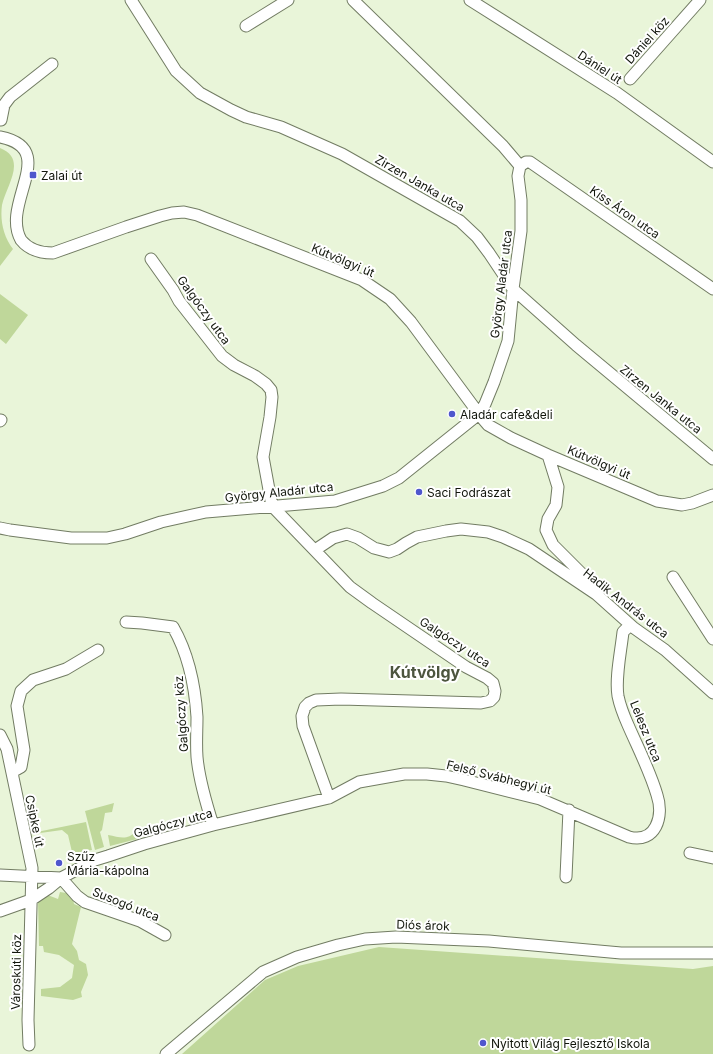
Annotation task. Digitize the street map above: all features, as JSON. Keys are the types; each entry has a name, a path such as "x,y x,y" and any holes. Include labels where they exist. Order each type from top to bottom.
{"street":[{"name":"Zirzen Janka utca","path":"131,0 176,70 200,93 246,117 281,127 314,140 448,213 468,227 489,252 513,289 576,345 713,459"},
{"path":"246,26 288,0"},
{"path":"353,0 503,146 520,166"},
{"name":"Dániel út","path":"470,0 617,93 713,162"},
{"name":"Dániel köz","path":"630,79 700,0"},
{"path":"3,138 1,119 4,105 10,97 52,64"},
{"name":"Kútvölgyi út","path":"3,138 22,146 27,156 23,178 14,206 13,220 17,234 24,245 45,253 53,253 160,216 184,212 197,215 362,280 390,299 411,322 488,425 511,438 657,501 682,505 713,496"},
{"name":"Kiss Áron utca","path":"520,166 526,162 530,162 713,289"},
{"name":"György Aladár utca","path":"0,528 71,538 107,538 125,534 161,522 206,512 335,501 383,486 399,478 480,414 494,382 508,341 521,231 521,200 518,176 520,166"},
{"name":"Galgóczy utca","path":"61,878 95,860 144,844 212,825 329,798 303,726 302,716 304,707 309,703 316,700 341,699 481,703 490,701 494,697 495,691 493,683 466,667 372,604 350,587 272,506 263,457 270,417 272,396 271,390 266,384 255,376 234,365 222,356 179,301 151,259"},
{"path":"548,455 558,487 556,505 548,519 546,530 553,545 581,573 592,586 596,594"},
{"name":"Hadik András utca","path":"315,550 333,538 347,534 358,538 374,548 389,552 417,537 432,533 461,529 488,532 504,537 529,549 596,594 634,628 664,650 713,693"},
{"path":"673,577 713,639"},
{"name":"Galgóczy köz","path":"126,622 173,626 184,649 191,668 195,692 197,756 200,778 212,825"},
{"name":"Lelesz utca","path":"634,628 630,626 623,632 618,696 658,796 659,805 659,813 655,830 649,835 636,839"},
{"path":"12,772 21,767 24,750 17,706 22,691 33,680 66,669 98,650"},
{"name":"Csipke út","path":"0,735 7,749 32,868 31,900"},
{"name":"Felső Svábhegyi út","path":"329,798 359,782 404,774 427,774 464,780 533,797 569,810 620,834 636,839"},
{"path":"566,877 569,810"},
{"path":"690,853 713,858"},
{"path":"0,875 61,878"},
{"path":"0,911 31,900 61,878"},
{"name":"Susogó utca","path":"61,878 77,896 85,902 140,921 165,935"},
{"name":"Városkúti köz","path":"29,1045 28,1020 31,900"},
{"name":"Diós árok","path":"166,1054 263,972 297,957 365,939 396,936 489,941 621,953 713,953"}],"green space":[{"path":"0,148 8,153 13,159 14,166 11,182 4,198 1,211 5,233 13,249 0,266"},
{"path":"0,294 28,315 6,344 0,339"},
{"path":"114,803 112,812 105,813 102,830 100,832 104,847 95,850 85,811"},
{"path":"86,822 92,850 75,853 72,852 68,835 62,830 32,833"},
{"path":"136,831 137,839 110,846 108,835 126,837 130,836"},
{"path":"60,892 72,894 74,904 81,907 72,944 77,951 79,960 86,964 88,975 81,992 82,997 73,1000 41,996 41,989 60,987 72,978 74,965 59,955 44,952 43,946 39,946 38,900 45,894 58,899"},
{"path":"379,947 693,969 713,966 713,1054 182,1054 265,980 298,966"}],"place":[{"name":"Zalai út","path":"33,175"},
{"name":"Aladár cafe&deli","path":"452,414"},
{"name":"Saci Fodrászat","path":"419,492"},
{"name":"Szűz Mária-kápolna","path":"59,863"},
{"name":"Nyitott Világ Fejlesztő Iskola","path":"483,1043"}],"district":[{"name":"Kútvölgy","path":"425,672"}]}
